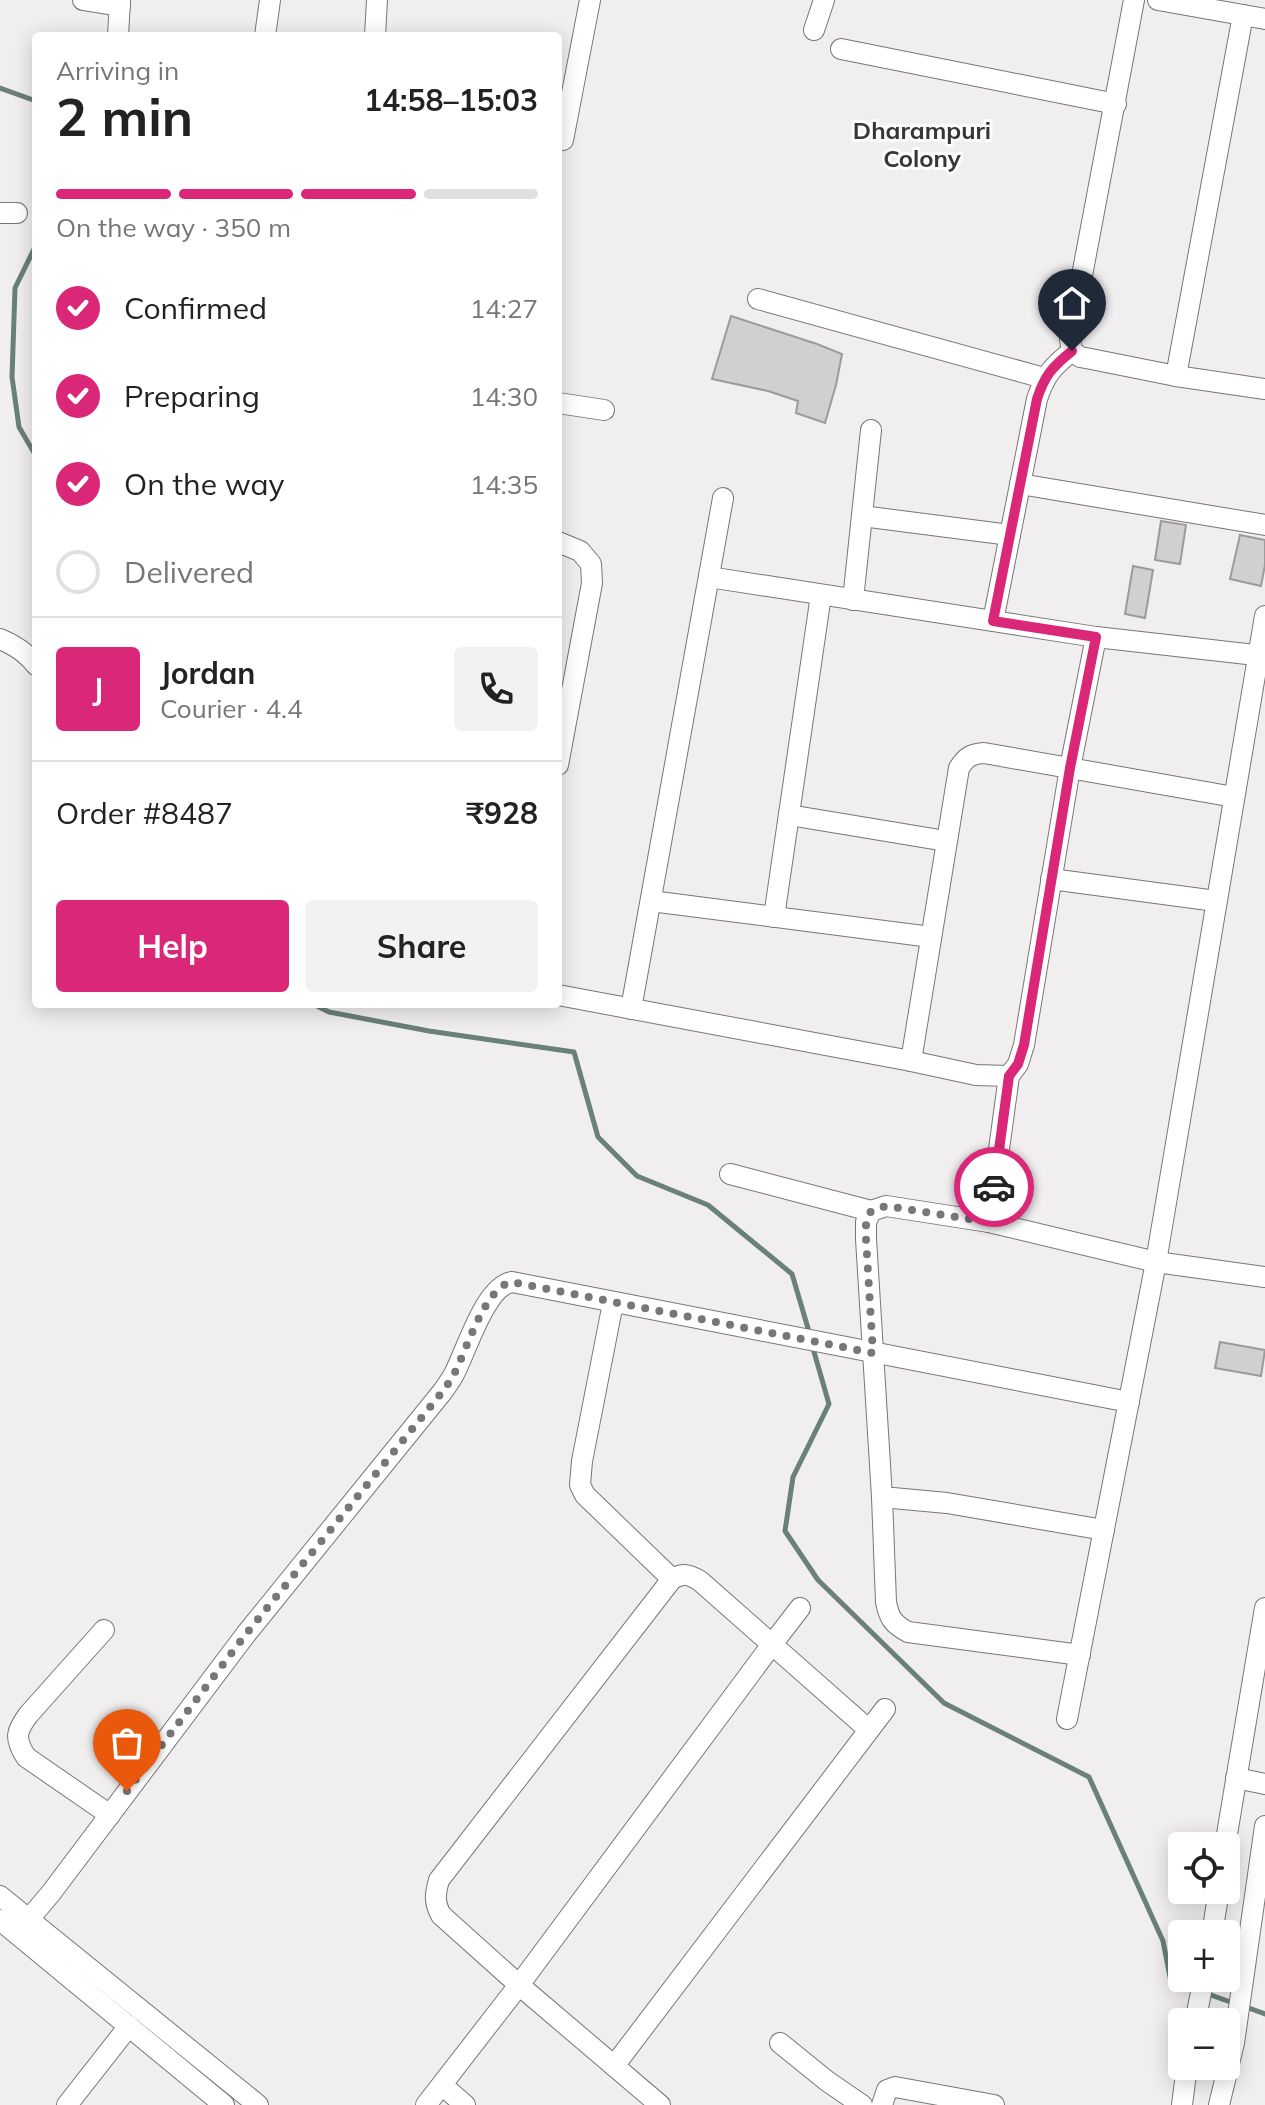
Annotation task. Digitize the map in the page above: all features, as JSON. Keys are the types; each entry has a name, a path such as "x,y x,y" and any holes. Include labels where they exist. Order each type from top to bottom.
{"street":[{"path":"83,0 120,3 118,32"},
{"path":"265,0 265,32"},
{"path":"375,32 377,0"},
{"path":"563,140 590,0"},
{"path":"814,30 824,0"},
{"path":"1134,0 1070,339 1072,351 1080,357 1176,376 1265,389"},
{"path":"1158,0 1265,19"},
{"path":"1176,376 1243,15"},
{"path":"841,49 1116,104"},
{"path":"758,299 1044,378"},
{"path":"993,621 1037,399 1044,378 1055,364 1072,351"},
{"path":"562,404 604,410"},
{"path":"853,600 871,430"},
{"path":"1020,484 1265,525"},
{"path":"631,1009 723,498"},
{"path":"862,516 1010,535"},
{"path":"562,543 580,551 591,564 592,583 562,744"},
{"path":"709,577 1096,637 1261,656"},
{"path":"774,917 821,595"},
{"path":"1067,1719 1156,1262 1234,797 1261,656 1265,616"},
{"path":"989,1222 1009,1076 1018,1064 1024,1045 1070,768 1096,637"},
{"path":"0,639 32,660"},
{"path":"911,1061 959,768 965,758 984,753 1234,797"},
{"path":"789,815 946,841"},
{"path":"1051,879 1216,901"},
{"path":"651,901 931,937"},
{"path":"562,996 976,1075 1009,1076"},
{"path":"730,1174 871,1211 886,1206 989,1222 1156,1262 1265,1277"},
{"path":"871,1211 866,1222 866,1239 889,1616 895,1625 908,1632 1080,1655"},
{"path":"29,1919 246,1634 443,1391 480,1318 504,1283 512,1282 1129,1402"},
{"path":"613,1303 580,1485 585,1495 672,1579"},
{"path":"882,1497 947,1503 1104,1530"},
{"path":"660,2105 441,1915 435,1903 439,1880 672,1579 681,1574 700,1581 869,1730"},
{"path":"426,2105 800,1608"},
{"path":"1227,1832 1265,1608"},
{"path":"104,1630 29,1714 18,1729 18,1744 26,1757 110,1815"},
{"path":"614,2066 885,1709"},
{"path":"1236,1778 1265,1784"},
{"path":"1219,2105 1234,2043 1265,1826"},
{"path":"0,1896 258,2105"},
{"path":"0,1920 224,2105"},
{"path":"67,2105 129,2026"},
{"path":"780,2043 862,2105"},
{"path":"1182,2105 1185,2080"},
{"path":"442,2085 465,2105"},
{"path":"882,2105 887,2090 895,2087 994,2105"}],"building":[{"path":"731,316 842,354 825,423 796,413 798,401 712,379"},
{"path":"1161,521 1186,525 1180,564 1155,560"},
{"path":"1240,535 1265,540 1261,586 1230,579"},
{"path":"1133,566 1153,570 1145,618 1125,614"},
{"path":"1220,1342 1265,1350 1261,1376 1215,1368"}],"waterway":[{"path":"0,88 32,100"},
{"path":"32,253 15,288 12,377 19,427 32,449"},
{"path":"321,1008 429,1031 574,1052 598,1137 637,1176 708,1205 792,1274 810,1335"},
{"path":"812,1345 829,1404 793,1477 785,1531 818,1580 944,1703 1089,1777 1163,1941 1168,1967"},
{"path":"1208,1994 1236,2004"},
{"path":"1246,2007 1265,2014"}],"way so far":[{"path":"127,1791 246,1634 443,1391 480,1318 504,1283 512,1282 873,1353 866,1239 866,1222 871,1211 886,1206 989,1222 994,1187"}],"district":[{"name":"Dharampuri Colony","path":"922,145"}],"route":[{"path":"994,1187 1009,1076 1018,1064 1024,1045 1070,768 1096,637 993,621 1037,399 1044,378 1055,364 1072,351"}]}
